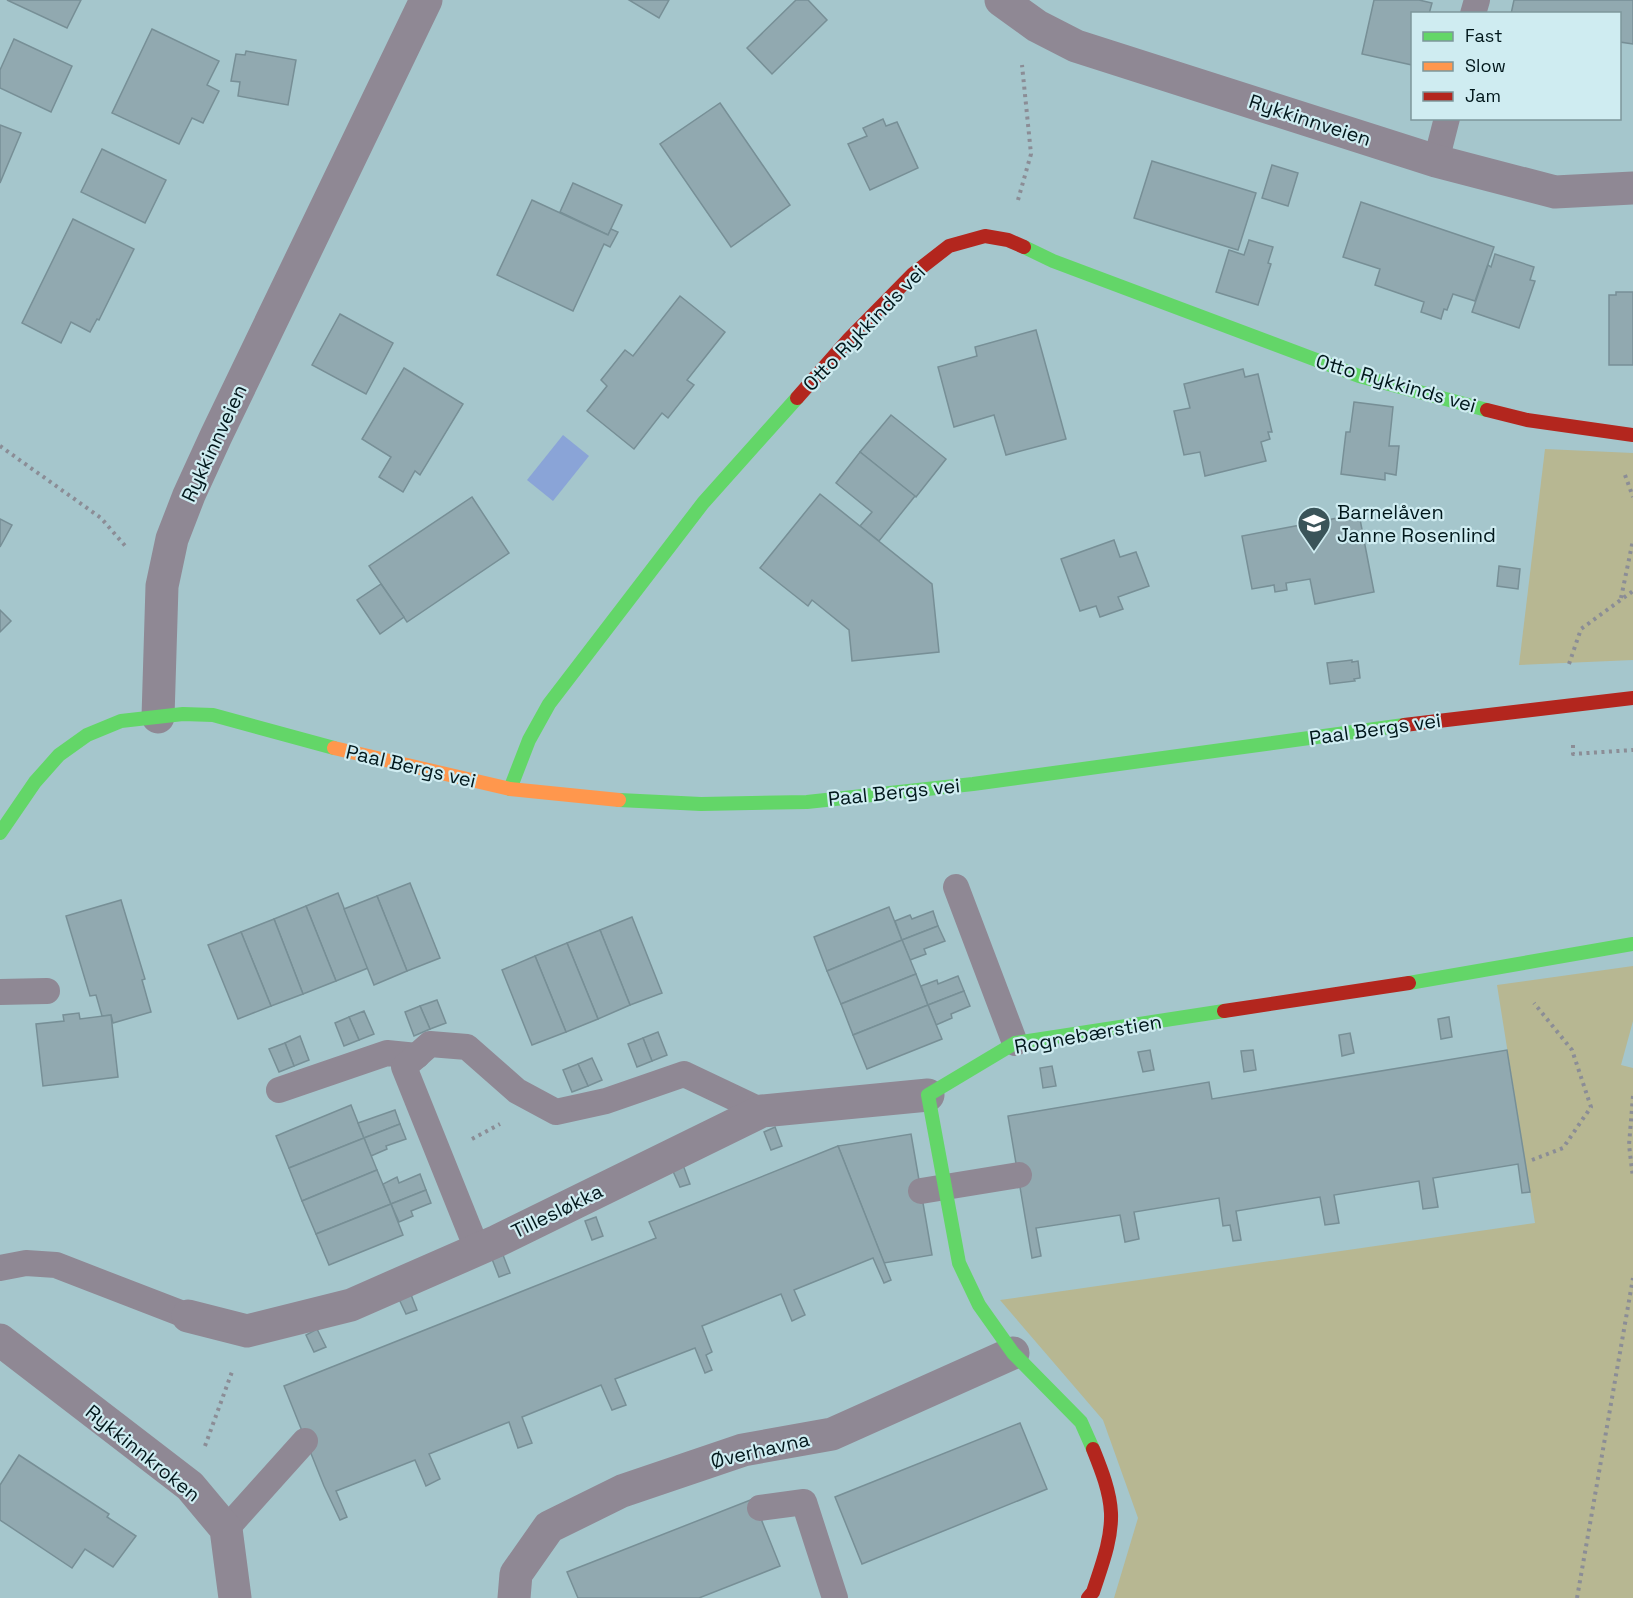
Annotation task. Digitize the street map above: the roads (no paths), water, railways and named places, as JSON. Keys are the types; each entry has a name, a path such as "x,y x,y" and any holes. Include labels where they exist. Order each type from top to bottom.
{"street":[{"name":"Rykkinnveien","path":"159,717 162,586 172,539 189,495 426,0"},
{"name":"Rykkinnveien","path":"1001,0 1037,26 1076,46 1436,160 1555,192 1633,188"},
{"name":"Otto Rykkinds vei","path":"510,789 529,740 549,704 703,503 849,339 913,274 949,246 985,236 1008,240 1053,261 1359,376 1527,420 1633,435"},
{"name":"Paal Bergs vei","path":"159,717 183,714 213,715 345,751 510,789 603,800 701,804 807,802 984,783 1456,718 1633,698"},
{"path":"0,833 35,782 59,755 87,735 121,721 159,717"},
{"name":"Rognebærstien","path":"928,1095 1015,1043 1506,968 1633,944"},
{"path":"928,1095 933,1189 959,1263 978,1305 1013,1353 1082,1422 1102,1471 1111,1514 1108,1544 1093,1592 1088,1598"},
{"name":"Tillesløkka","path":"188,1316 247,1331 351,1305 477,1249 762,1111 928,1095"},
{"name":"Rykkinnkroken","path":"0,1340 190,1486 226,1529"},
{"name":"Øverhavna","path":"514,1598 516,1574 549,1527 622,1491 743,1450 832,1434 1013,1353"},
{"path":"226,1529 236,1598"}],"lane":[{"path":"1436,160 1446,120"},
{"path":"956,887 1015,1043"},
{"path":"0,992 46,991"},
{"path":"477,1249 404,1067 430,1044 467,1047 517,1091 556,1112 606,1101 684,1074 762,1111"},
{"path":"279,1090 387,1053 417,1056"},
{"path":"933,1189 1018,1175"},
{"path":"0,1268 26,1263 56,1265 188,1316"},
{"path":"226,1529 305,1441"},
{"path":"760,1508 804,1502 835,1598"}],"water":[{"path":"563,435 589,456 553,501 527,480"}],"place":[{"name":"Barnelåven Janne Rosenlind","path":"1314,552"}]}
